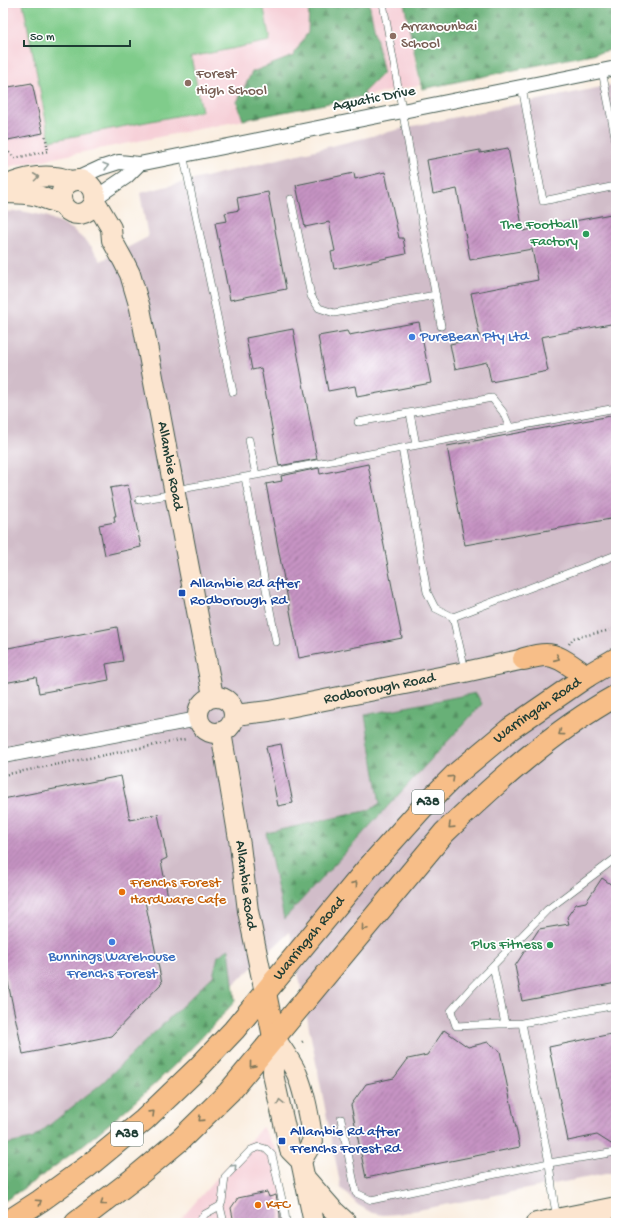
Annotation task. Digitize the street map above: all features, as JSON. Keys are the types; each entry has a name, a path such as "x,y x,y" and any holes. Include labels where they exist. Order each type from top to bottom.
{"highway":[{"path":"524,659 541,655 556,657 587,676"},
{"name":"Warringah Road","path":"6,1223 40,1201 87,1167 144,1120 202,1064 265,994 367,869 422,807 455,775 510,728 616,658"},
{"name":"Warringah Road","path":"76,1223 132,1180 180,1140 229,1092 444,833 480,798 536,751 592,710 616,696"},
{"name":"Allambie Road","path":"265,994 274,1038"}],"main road":[{"path":"3,188 12,182 44,176 82,180 91,185 94,190 90,204 70,212 62,204 61,193 66,184 74,180"},
{"path":"3,193 28,194 62,204"},
{"name":"Allambie Road","path":"90,204 111,228 112,240 130,274 140,308 213,696"},
{"name":"Rodborough Road","path":"235,715 269,711 524,659"},
{"path":"213,696 218,696 228,701 234,710 235,715 233,721 226,730 215,733 209,732 204,728 200,724 198,718 198,712 202,702 213,696"},
{"name":"Allambie Road","path":"221,732 240,845 248,912 265,994"},
{"name":"Allambie Road","path":"274,1038 273,1073 290,1150 334,1211 347,1223"},
{"path":"304,1170 314,1223"},
{"path":"536,1223 564,1220 616,1208"}],"street":[{"name":"Aquatic Drive","path":"74,180 100,168 119,162 138,164 616,68"},
{"path":"90,204 126,177 138,164"},
{"path":"3,756 198,718"}],"lane":[{"path":"382,3 442,326"},
{"path":"602,71 616,141"},
{"path":"522,87 543,201 616,186"},
{"path":"183,154 233,392"},
{"path":"291,199 311,296 319,308 334,313 436,295"},
{"path":"358,422 492,398 503,412 510,428"},
{"path":"139,500 245,477 616,408"},
{"path":"410,413 416,445"},
{"path":"249,440 256,475"},
{"path":"402,448 427,592 435,608 453,617 616,555"},
{"path":"245,477 276,642"},
{"path":"453,617 465,672"},
{"path":"616,858 547,910 471,988 451,1011 456,1026 522,1023 616,1005"},
{"path":"493,966 505,1024"},
{"path":"522,1023 549,1163 554,1202 564,1220"},
{"path":"341,1119 356,1193 371,1200 549,1163 616,1152"},
{"path":"224,1223 221,1204 225,1177 251,1150 259,1147 266,1149 272,1155 286,1223"},
{"path":"198,1223 205,1214 221,1204"}],"path":[{"path":"3,147 15,158 48,151 45,134"},
{"path":"567,648 573,638 616,629"},
{"path":"3,775 186,739"}],"shaded area":[{"name":"Forest High School","path":"3,3 404,3 420,85 3,168"},
{"path":"616,84 616,1172 397,1214 383,1215 372,1213 358,1205 341,1188 290,932 3,1199 3,212 21,211 46,216 72,229 91,246 101,261 148,237 140,193 413,126"},
{"path":"262,1127 279,1154 293,1223 177,1223"}],"green space":[{"path":"23,3 263,3 270,41 191,57 202,111 50,141"},
{"path":"309,3 369,3 383,70 382,74 364,92 365,96 243,120 237,102 252,72 293,56 308,32"},
{"path":"404,3 616,3 616,49 422,89"},
{"path":"476,693 482,704 284,919 266,833 370,810 380,803 365,715"},
{"path":"229,949 235,1001 155,1084 126,1110 66,1158 3,1202 3,1145 32,1139 101,1084 213,976 218,956"}],"building":[{"path":"32,83 43,133 3,141 3,88"},
{"path":"508,148 523,231 616,213 616,323 541,337 548,371 491,382 487,362 455,369 450,344 480,338 471,293 538,280 532,249 470,260 457,189 433,194 427,160 480,150 480,153"},
{"path":"385,172 399,238 403,238 406,254 334,269 331,252 335,251 329,222 305,227 296,185 354,173 355,179"},
{"path":"268,192 286,289 230,300 215,223 227,221 225,213 239,210 237,198"},
{"path":"419,322 431,383 357,397 355,386 328,391 318,336 347,331 349,335"},
{"path":"293,329 317,459 279,466 261,368 252,370 246,338"},
{"path":"616,415 616,518 465,545 447,446"},
{"path":"368,464 402,638 299,658 266,484 282,481 281,476 319,468 320,474"},
{"path":"128,485 141,547 105,555 99,525 115,522 114,516 116,516 110,488"},
{"path":"117,627 123,661 106,664 109,680 39,693 36,677 4,683 3,649"},
{"path":"281,744 293,803 278,806 266,747"},
{"path":"121,776 130,820 158,814 167,858 161,861 168,897 145,901 162,983 111,1036 23,1054 3,959 3,799"},
{"path":"602,878 616,888 616,983 522,1001 515,966 539,929 569,924 567,917 576,904 586,902"},
{"path":"444,1030 468,1047 488,1042 500,1051 520,1147 366,1178 351,1105 366,1084 394,1078 408,1059 427,1055"},
{"path":"616,1033 616,1147 597,1135 568,1141 549,1047"},
{"name":"KFC","path":"267,1192 269,1197 276,1195 280,1214 280,1223 234,1223 231,1208 238,1198"}],"place":[{"name":"Arranounbai School","path":"393,36"},
{"name":"Forest High School","path":"188,83"},
{"name":"The Football Factory","path":"586,234"},
{"name":"PureBean Pty Ltd","path":"412,337"},
{"name":"Allambie Rd after Rodborough Rd","path":"182,593"},
{"name":"Frenchs Forest Hardware Cafe","path":"122,892"},
{"name":"Bunnings Warehouse Frenchs Forest","path":"112,942"},
{"name":"Plus Fitness","path":"550,945"},
{"name":"Allambie Rd after Frenchs Forest Rd","path":"282,1141"},
{"name":"KFC","path":"258,1205"}]}
